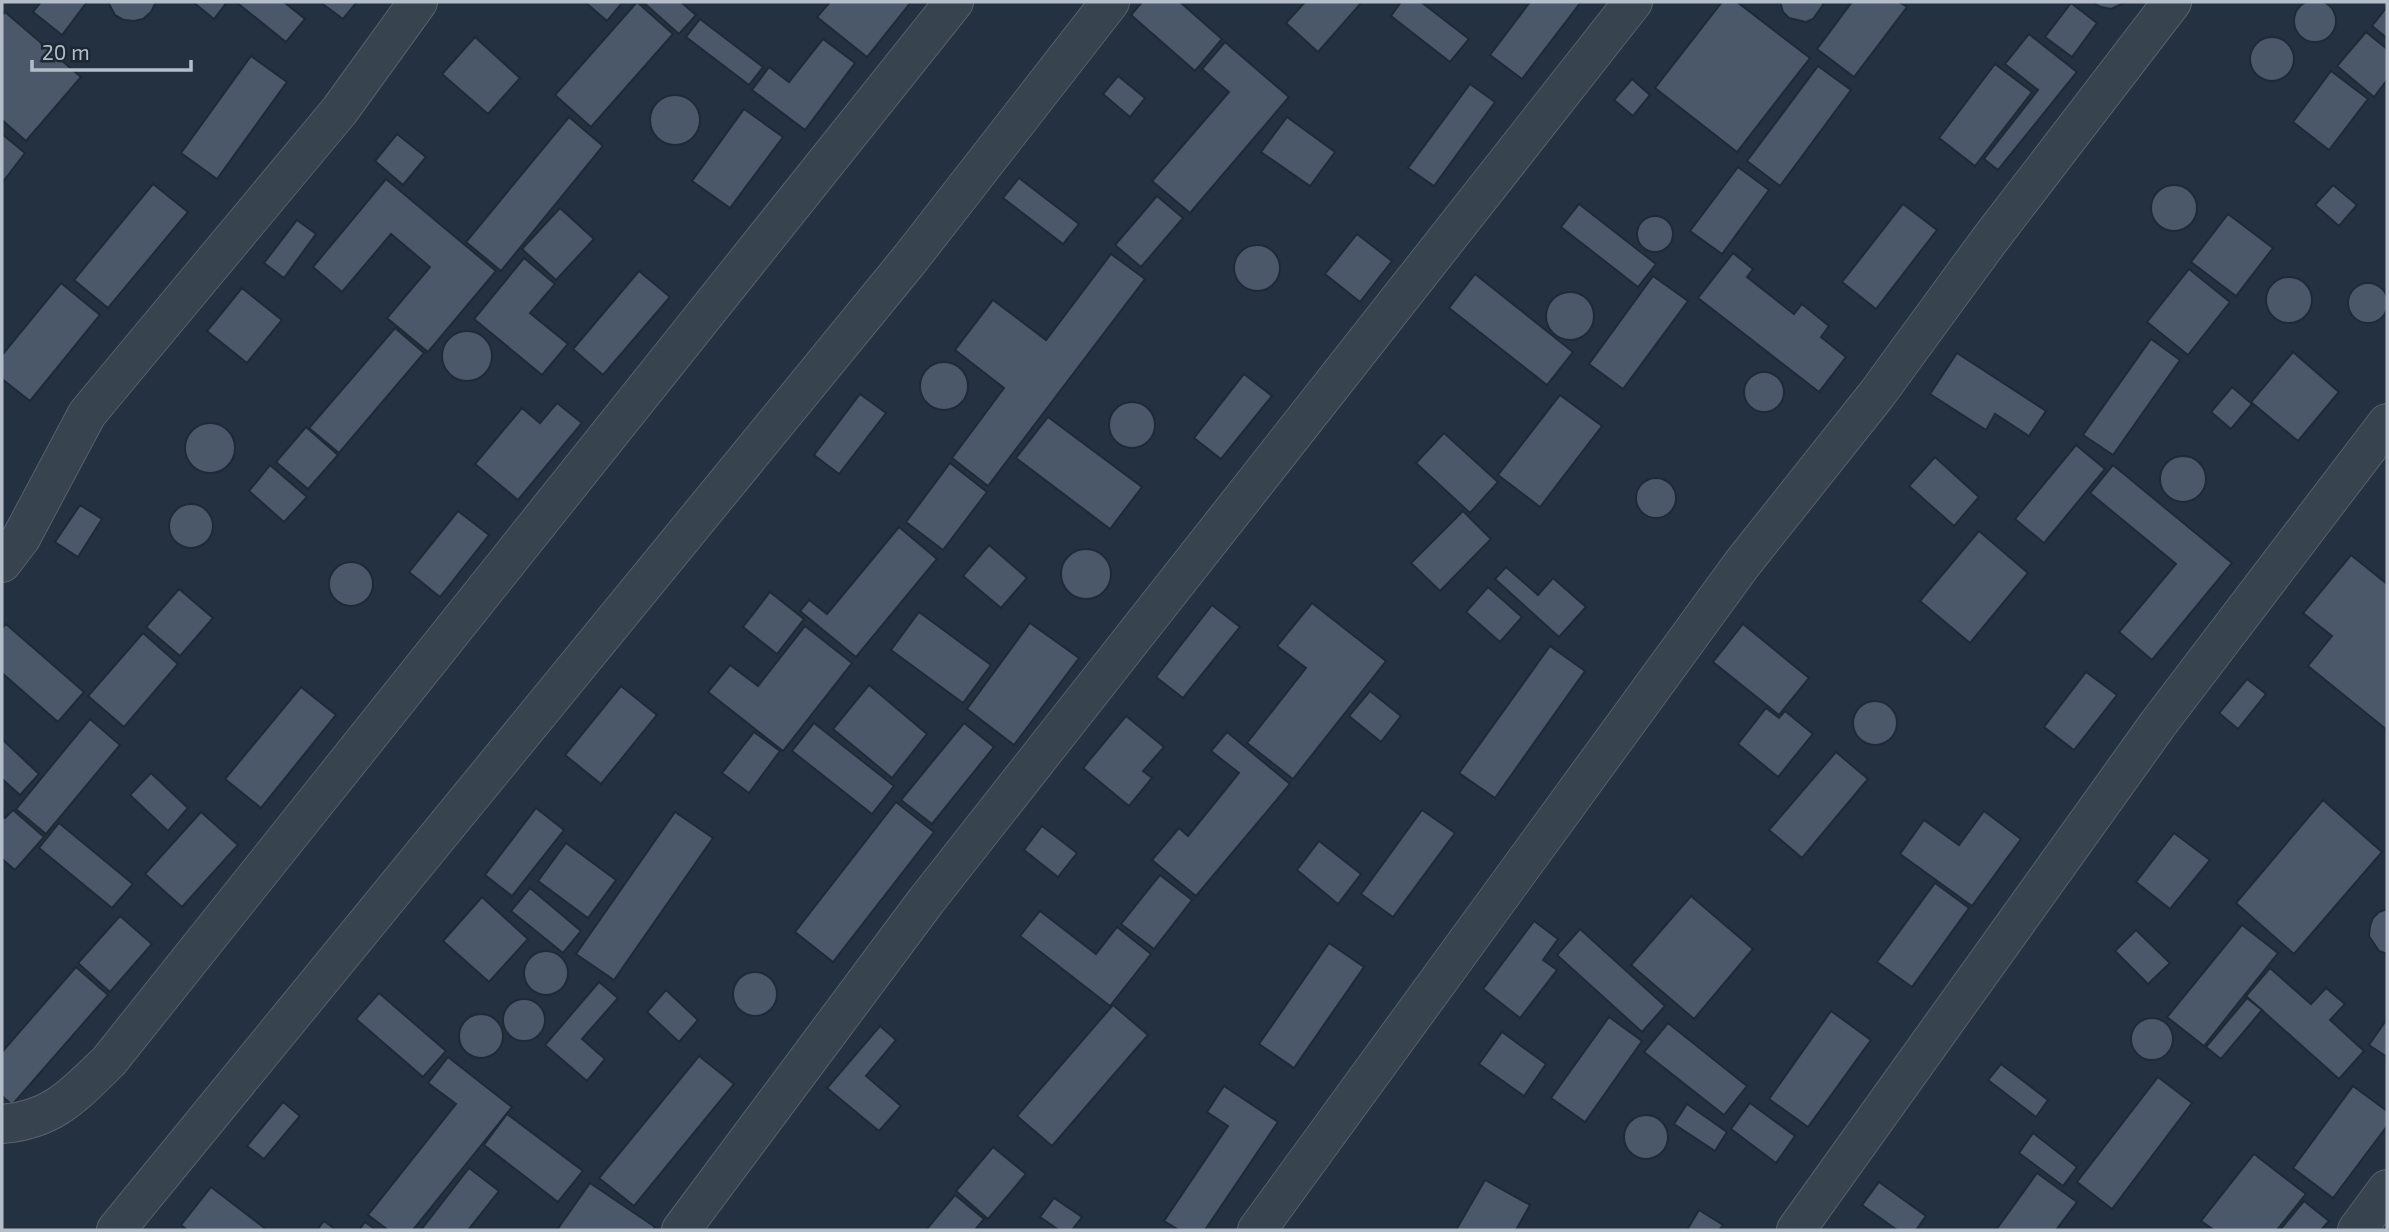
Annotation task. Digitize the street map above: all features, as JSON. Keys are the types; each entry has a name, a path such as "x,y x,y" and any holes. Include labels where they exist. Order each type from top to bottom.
{"street":[{"path":"2,563 21,538 87,414 340,110 418,2"},
{"path":"2,1124 27,1122 65,1102 109,1062 954,2"},
{"path":"116,1230 901,270 1110,2"},
{"path":"681,1230 926,901 1633,2"},
{"path":"1257,1230 1734,575 1877,394 1988,242 2172,2"},
{"path":"1796,1230 2158,724 2387,423"},
{"path":"2357,1230 2387,1189"}],"building":[{"path":"2315,0 2330,6 2336,21 2330,36 2315,42 2300,36 2294,21 2300,6"},
{"path":"41,2 87,2 62,35 33,12"},
{"path":"108,2 156,2 151,12 143,19 134,21 115,15"},
{"path":"193,2 227,2 214,19"},
{"path":"236,2 284,2 305,19 286,42"},
{"path":"320,2 357,2 343,19"},
{"path":"585,2 623,2 607,21"},
{"path":"637,2 673,34 591,127 555,95"},
{"path":"643,2 681,2 696,15 679,34"},
{"path":"830,2 911,2 867,57 817,17"},
{"path":"1142,2 1180,2 1222,39 1195,71 1131,15"},
{"path":"1305,2 1362,2 1318,52 1286,23"},
{"path":"1401,2 1421,2 1469,39 1450,62 1391,16"},
{"path":"1530,2 1581,2 1522,79 1490,55"},
{"path":"1722,2 1737,2 1810,58 1737,152 1655,88"},
{"path":"1780,2 1823,2 1823,5 1813,19 1806,22 1789,18 1783,12"},
{"path":"1852,2 1899,2 1907,7 1854,77 1817,49"},
{"path":"2092,2 2126,2 2111,9"},
{"path":"2071,3 2097,23 2072,57 2045,37"},
{"path":"2387,7 2387,38 2372,26"},
{"path":"5,12 81,77 26,141 2,120 2,15"},
{"path":"700,19 763,67 749,85 686,37"},
{"path":"2366,32 2387,49 2387,80 2374,97 2337,66"},
{"path":"2029,34 2077,72 1998,170 1984,159 2038,90 2005,64"},
{"path":"475,37 520,78 488,114 442,74"},
{"path":"2272,37 2281,38 2288,43 2293,50 2293,68 2288,75 2281,80 2272,81 2263,80 2256,75 2251,68 2250,59 2251,50 2256,43 2263,38"},
{"path":"823,39 855,63 805,130 752,90 769,67 789,82"},
{"path":"1225,42 1289,97 1190,213 1152,181 1229,92 1202,69"},
{"path":"251,56 287,82 217,179 181,153"},
{"path":"1995,64 2032,92 1975,166 1939,138"},
{"path":"1818,66 1851,90 1780,186 1747,161"},
{"path":"2331,71 2368,99 2329,150 2293,122"},
{"path":"1118,76 1145,98 1130,117 1103,94"},
{"path":"1632,79 1650,95 1633,116 1614,100"},
{"path":"1470,84 1495,102 1434,186 1408,168"},
{"path":"675,95 693,102 700,120 693,138 675,145 657,138 650,120 657,102"},
{"path":"744,109 783,137 730,208 692,181"},
{"path":"569,117 603,146 501,271 466,242"},
{"path":"1287,117 1335,152 1310,186 1261,152"},
{"path":"2,134 25,153 2,183"},
{"path":"397,134 426,157 403,185 375,161"},
{"path":"1738,167 1769,190 1722,254 1690,231"},
{"path":"1019,178 1079,224 1063,244 1003,198"},
{"path":"386,179 496,271 428,352 387,318 430,267 391,234 342,292 313,267"},
{"path":"153,184 188,212 108,308 74,280"},
{"path":"2174,185 2190,192 2197,208 2190,224 2174,231 2158,224 2151,208 2158,192"},
{"path":"2333,185 2357,205 2339,226 2315,205"},
{"path":"1157,196 1183,218 1141,267 1115,245"},
{"path":"1579,204 1656,264 1638,287 1561,227"},
{"path":"1903,204 1937,230 1876,309 1842,282"},
{"path":"560,208 594,239 556,280 522,249"},
{"path":"2228,214 2273,248 2236,296 2191,262"},
{"path":"1655,216 1668,221 1673,234 1668,247 1655,252 1642,247 1637,234 1642,221"},
{"path":"297,220 316,234 284,278 264,263"},
{"path":"1357,234 1392,261 1360,302 1325,274"},
{"path":"1257,245 1273,252 1280,268 1273,284 1257,291 1241,284 1234,268 1241,252"},
{"path":"1733,253 1753,269 1747,277 1794,314 1802,304 1829,326 1821,337 1846,357 1819,392 1698,298"},
{"path":"1111,254 1145,279 988,486 952,458 1004,388 955,350 993,300 1046,340"},
{"path":"524,258 555,284 530,313 568,344 542,375 474,319"},
{"path":"2189,269 2230,302 2188,355 2147,322"},
{"path":"639,271 670,297 603,375 573,349"},
{"path":"1475,274 1573,352 1547,385 1449,308"},
{"path":"1653,276 1688,301 1623,389 1589,364"},
{"path":"2289,277 2305,284 2312,300 2305,316 2289,323 2273,316 2266,300 2273,284"},
{"path":"61,283 100,315 30,401 2,379 2,355"},
{"path":"2368,283 2376,284 2382,289 2387,295 2387,311 2382,317 2376,322 2368,323 2360,322 2354,317 2349,311 2348,303 2349,295 2354,289 2360,284"},
{"path":"242,288 282,320 247,363 207,331"},
{"path":"1570,292 1587,299 1594,316 1587,333 1570,340 1553,333 1546,316 1553,299"},
{"path":"395,328 424,353 339,453 309,428"},
{"path":"467,331 484,339 492,356 484,373 467,381 450,373 442,356 450,339"},
{"path":"2151,339 2180,360 2113,455 2083,435"},
{"path":"2293,352 2339,392 2298,441 2251,402"},
{"path":"1957,353 2046,411 2029,436 1995,414 1986,430 1930,394"},
{"path":"944,362 961,369 968,386 961,403 944,410 927,403 920,386 927,369"},
{"path":"1764,372 1772,373 1778,378 1783,384 1783,400 1778,406 1772,411 1764,412 1756,411 1750,406 1745,400 1744,392 1745,384 1750,378 1756,373"},
{"path":"1244,374 1272,396 1221,459 1194,438"},
{"path":"2232,387 2252,404 2231,429 2211,412"},
{"path":"860,394 886,413 839,474 814,455"},
{"path":"1560,395 1602,426 1540,507 1498,475"},
{"path":"1132,402 1148,409 1155,425 1148,441 1132,448 1116,441 1109,425 1116,409"},
{"path":"557,403 582,423 518,500 475,464 522,408 540,423"},
{"path":"1048,417 1142,487 1110,529 1016,458"},
{"path":"210,423 227,431 235,448 227,465 210,473 193,465 185,448 193,431"},
{"path":"306,427 338,455 308,489 276,462"},
{"path":"1444,433 1498,482 1470,513 1416,463"},
{"path":"2076,445 2105,469 2044,543 2015,519"},
{"path":"2183,456 2199,463 2206,479 2199,495 2183,502 2167,495 2160,479 2167,463"},
{"path":"1935,457 1979,497 1954,526 1909,486"},
{"path":"950,463 987,492 943,550 906,522"},
{"path":"270,465 307,497 284,522 249,491"},
{"path":"2113,465 2232,563 2152,660 2119,632 2176,564 2090,493"},
{"path":"1656,478 1664,479 1670,484 1675,490 1675,506 1670,512 1664,517 1656,518 1648,517 1642,512 1637,506 1636,498 1637,490 1642,484 1648,479"},
{"path":"191,504 206,511 213,526 206,541 191,548 176,541 169,526 176,511"},
{"path":"80,505 102,519 78,557 55,542"},
{"path":"458,511 489,535 440,597 409,572"},
{"path":"1463,511 1491,539 1440,591 1411,563"},
{"path":"899,527 937,559 856,657 800,611 809,600 827,614"},
{"path":"1979,531 2028,573 1970,643 1920,601"},
{"path":"989,545 1027,578 1001,608 963,576"},
{"path":"1086,549 1104,556 1111,574 1104,592 1086,599 1068,592 1061,574 1068,556"},
{"path":"2351,555 2387,584 2387,730 2308,666 2332,636 2303,613"},
{"path":"351,562 367,568 373,584 367,600 351,606 335,600 329,584 335,568"},
{"path":"1506,567 1538,595 1553,578 1586,607 1559,637 1495,579"},
{"path":"1488,587 1522,617 1500,642 1466,612"},
{"path":"179,589 213,618 180,656 146,627"},
{"path":"770,592 804,619 777,654 743,627"},
{"path":"1312,603 1386,661 1293,779 1247,743 1306,668 1277,646"},
{"path":"1212,605 1240,627 1183,698 1156,677"},
{"path":"919,612 991,665 963,703 891,650"},
{"path":"1030,623 1079,658 1014,745 967,709"},
{"path":"6,624 84,692 58,722 2,673 2,628"},
{"path":"1743,624 1809,678 1779,715 1713,662"},
{"path":"805,626 852,663 783,751 708,692 730,665 758,686"},
{"path":"143,633 178,664 124,727 88,696"},
{"path":"1550,646 1585,671 1495,798 1459,773"},
{"path":"2086,672 2117,695 2074,750 2044,727"},
{"path":"2247,679 2266,694 2238,729 2219,713"},
{"path":"869,685 927,734 892,778 833,729"},
{"path":"621,686 657,715 601,784 565,755"},
{"path":"301,687 336,715 261,808 225,779"},
{"path":"1370,691 1401,716 1381,742 1349,716"},
{"path":"1875,701 1890,708 1897,723 1890,738 1875,745 1860,738 1853,723 1860,708"},
{"path":"1766,708 1779,718 1785,711 1813,734 1778,777 1738,744"},
{"path":"1126,716 1164,747 1143,771 1152,778 1129,806 1083,768"},
{"path":"90,719 120,745 46,834 16,809"},
{"path":"814,723 894,786 872,814 792,751"},
{"path":"964,723 994,747 932,824 901,800"},
{"path":"754,732 780,751 749,793 722,773"},
{"path":"1227,732 1290,784 1196,896 1152,860 1179,828 1188,836 1239,773 1211,751"},
{"path":"2,739 39,774 20,795 2,779"},
{"path":"1836,752 1868,779 1802,858 1769,830"},
{"path":"151,773 188,808 168,831 130,795"},
{"path":"2323,800 2382,852 2294,954 2236,903"},
{"path":"896,802 934,832 833,962 795,932"},
{"path":"536,808 564,830 512,896 485,875"},
{"path":"13,810 44,837 15,870 2,859 2,815 5,818"},
{"path":"1422,810 1455,833 1393,917 1361,894"},
{"path":"1984,811 2021,839 1972,906 1900,854 1924,820 1959,845"},
{"path":"201,812 238,845 182,907 145,874"},
{"path":"675,812 713,838 614,980 576,954"},
{"path":"59,823 133,884 112,908 39,848"},
{"path":"1042,826 1077,853 1058,877 1024,850"},
{"path":"2174,833 2210,860 2170,909 2136,882"},
{"path":"1319,841 1361,874 1338,904 1297,870"},
{"path":"566,843 616,880 588,918 538,881"},
{"path":"1160,875 1192,900 1154,949 1121,924"},
{"path":"1935,883 1969,908 1912,987 1877,962"},
{"path":"530,888 581,931 563,953 511,911"},
{"path":"1691,896 1753,949 1694,1019 1631,965"},
{"path":"482,897 528,939 489,982 443,941"},
{"path":"2387,909 2387,954 2379,951 2369,936 2373,918"},
{"path":"1040,911 1096,954 1117,927 1151,954 1110,1006 1020,936"},
{"path":"120,916 152,944 110,992 78,963"},
{"path":"1534,921 1558,939 1543,960 1557,970 1520,1018 1483,989"},
{"path":"2242,925 2278,953 2204,1046 2167,1017"},
{"path":"1580,929 1665,1006 1642,1032 1557,955"},
{"path":"2136,930 2170,963 2148,984 2115,951"},
{"path":"1329,943 1364,967 1294,1068 1259,1044"},
{"path":"546,951 561,958 568,973 561,988 546,995 531,988 524,973 531,958"},
{"path":"76,967 108,995 12,1105 2,1096 2,1052"},
{"path":"2270,968 2311,1004 2326,988 2345,1004 2330,1020 2364,1051 2339,1079 2246,996"},
{"path":"755,972 771,978 777,994 771,1010 755,1016 739,1010 733,994 739,978"},
{"path":"599,982 618,998 582,1039 605,1059 587,1081 545,1045"},
{"path":"666,990 698,1020 679,1042 647,1012"},
{"path":"379,993 446,1051 423,1077 356,1019"},
{"path":"2247,998 2262,1010 2221,1059 2206,1047"},
{"path":"524,999 539,1005 545,1020 539,1035 524,1041 509,1035 503,1020 509,1005"},
{"path":"1113,1005 1148,1035 1052,1146 1017,1116"},
{"path":"1831,1011 1871,1040 1808,1127 1769,1099"},
{"path":"481,1014 496,1021 503,1036 496,1051 481,1058 466,1051 459,1036 466,1021"},
{"path":"1609,1017 1642,1041 1585,1122 1551,1098"},
{"path":"2152,1018 2167,1024 2173,1039 2167,1054 2152,1060 2137,1054 2131,1039 2137,1024"},
{"path":"2387,1019 2387,1057 2369,1045"},
{"path":"1668,1023 1747,1086 1724,1115 1644,1052"},
{"path":"880,1026 896,1040 866,1076 901,1106 879,1131 827,1088"},
{"path":"1502,1032 1546,1064 1524,1096 1479,1064"},
{"path":"699,1056 734,1084 634,1206 599,1178"},
{"path":"448,1057 512,1107 413,1230 388,1230 368,1215 456,1104 428,1083"},
{"path":"2001,1064 2048,1100 2036,1117 1988,1080"},
{"path":"2158,1077 2192,1103 2112,1209 2077,1182"},
{"path":"1224,1086 1278,1122 1205,1230 1179,1230 1164,1221 1228,1126 1207,1112"},
{"path":"2353,1086 2387,1111 2387,1126 2333,1198 2293,1168"},
{"path":"283,1102 300,1116 264,1159 247,1146"},
{"path":"1750,1103 1795,1136 1776,1163 1731,1129"},
{"path":"1687,1104 1727,1132 1715,1151 1674,1124"},
{"path":"507,1114 583,1171 558,1202 484,1145"},
{"path":"1646,1115 1661,1122 1668,1137 1661,1152 1646,1159 1631,1152 1624,1137 1631,1122"},
{"path":"2033,1133 2077,1167 2063,1186 2019,1153"},
{"path":"993,1147 1026,1174 988,1219 956,1191"},
{"path":"2254,1154 2306,1194 2277,1230 2214,1230 2201,1221"},
{"path":"469,1168 499,1191 468,1230 421,1230"},
{"path":"2037,1173 2077,1202 2056,1230 1996,1230"},
{"path":"1485,1180 1530,1205 1516,1230 1456,1230"},
{"path":"1879,1182 1926,1216 1916,1230 1897,1230 1862,1205"},
{"path":"590,1183 655,1227 653,1230 557,1230"},
{"path":"211,1187 267,1230 187,1230 181,1225"},
{"path":"955,1195 984,1219 975,1230 926,1230"},
{"path":"1054,1198 1082,1217 1072,1230 1059,1230 1040,1217"},
{"path":"2304,1201 2329,1221 2321,1230 2280,1230"},
{"path":"1699,1210 1723,1225 1719,1230 1687,1230"},
{"path":"324,1221 336,1230 317,1230"},
{"path":"365,1222 376,1230 359,1230"}]}
